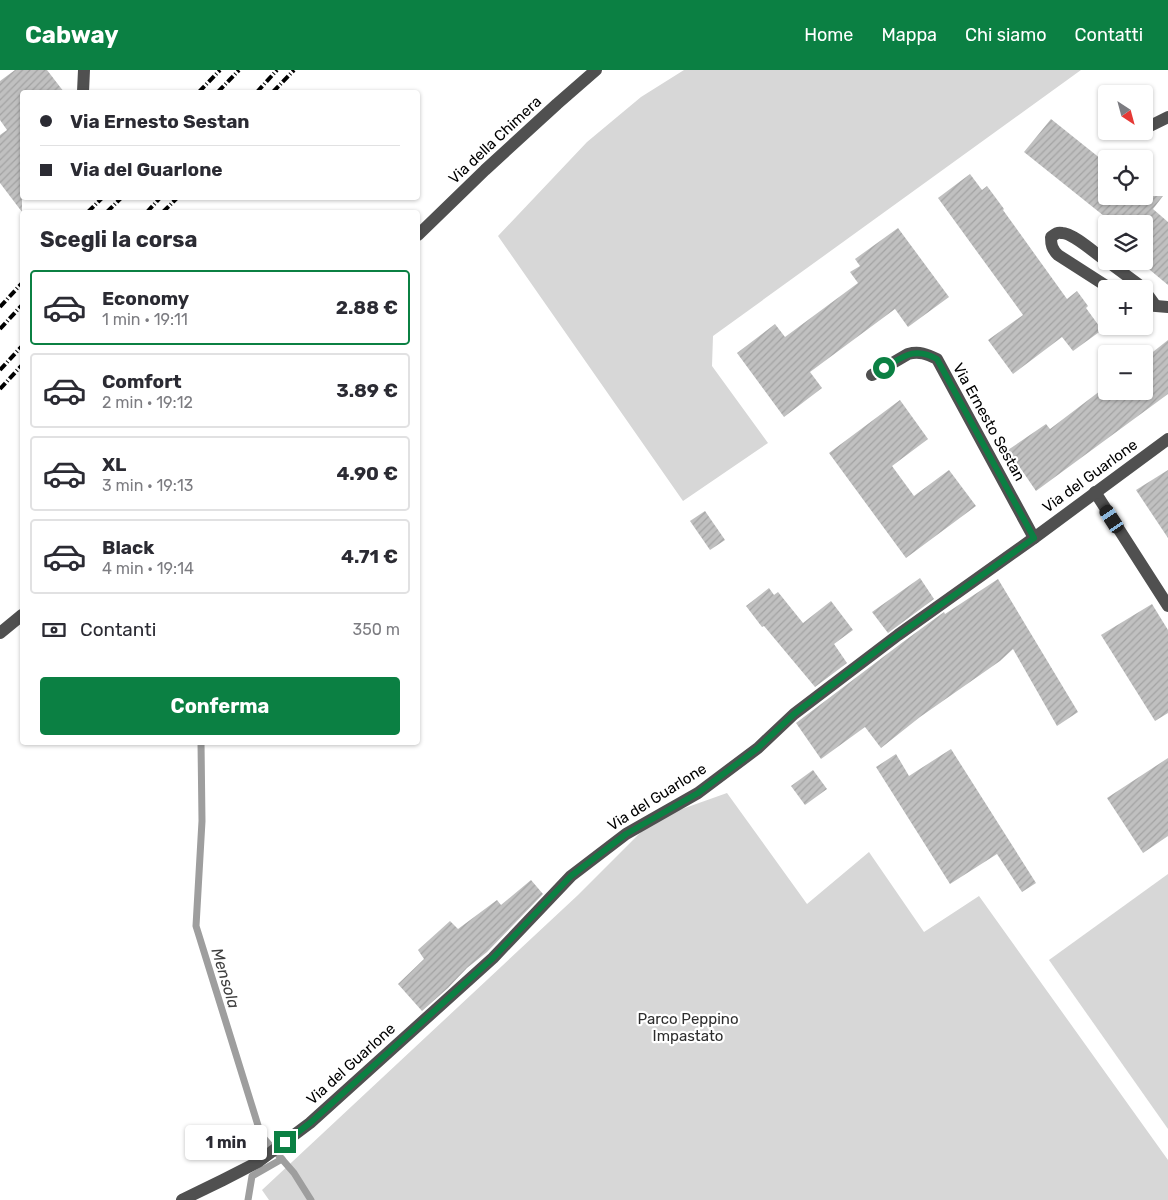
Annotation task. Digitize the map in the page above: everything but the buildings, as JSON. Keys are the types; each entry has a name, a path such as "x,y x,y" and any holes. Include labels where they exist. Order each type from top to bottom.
{"street":[{"path":"83,90 84,70"},
{"name":"Via della Chimera","path":"420,233 549,110 596,70"},
{"path":"1153,124 1168,117"},
{"path":"1098,255 1064,232 1057,233 1051,237 1053,250 1058,255 1098,281"},
{"path":"1120,270 1134,280"},
{"path":"1153,305 1168,307"},
{"name":"Via Ernesto Sestan","path":"872,375 908,354 915,352 930,355 937,359 1034,538"},
{"name":"Via del Guarlone","path":"182,1200 258,1162 310,1123 493,958 571,876 626,834 698,793 758,748 794,714 883,646 1168,439"},
{"path":"1095,492 1168,606"},
{"path":"0,633 20,617"}],"green space":[{"path":"684,70 1081,70 713,336 712,366 768,443 683,501 498,236 587,142 641,97"},
{"name":"Parco Peppino Impastato","path":"727,793 807,904 869,852 924,932 979,896 1168,1160 1168,1200 269,1200 262,1190 578,895 654,819"},
{"path":"1168,874 1168,1129 1049,960"}],"waterway":[{"name":"Mensola","path":"201,745 202,821 196,926 261,1135 294,1173 311,1200"},
{"path":"248,1200 252,1176 282,1159"}],"railway":[{"path":"201,90 220,70"},
{"path":"220,90 239,70"},
{"path":"259,90 277,70"},
{"path":"275,90 294,70"},
{"path":"90,210 100,200"},
{"path":"109,210 119,200"},
{"path":"149,210 158,200"},
{"path":"165,210 175,200"},
{"path":"0,307 20,285"},
{"path":"0,329 20,307"},
{"path":"0,370 20,348"},
{"path":"0,389 20,367"}],"route":[{"path":"285,1142 310,1123 493,958 571,876 626,834 698,793 758,748 794,714 898,634 1034,538 937,359 930,355 915,352 884,368"}]}
